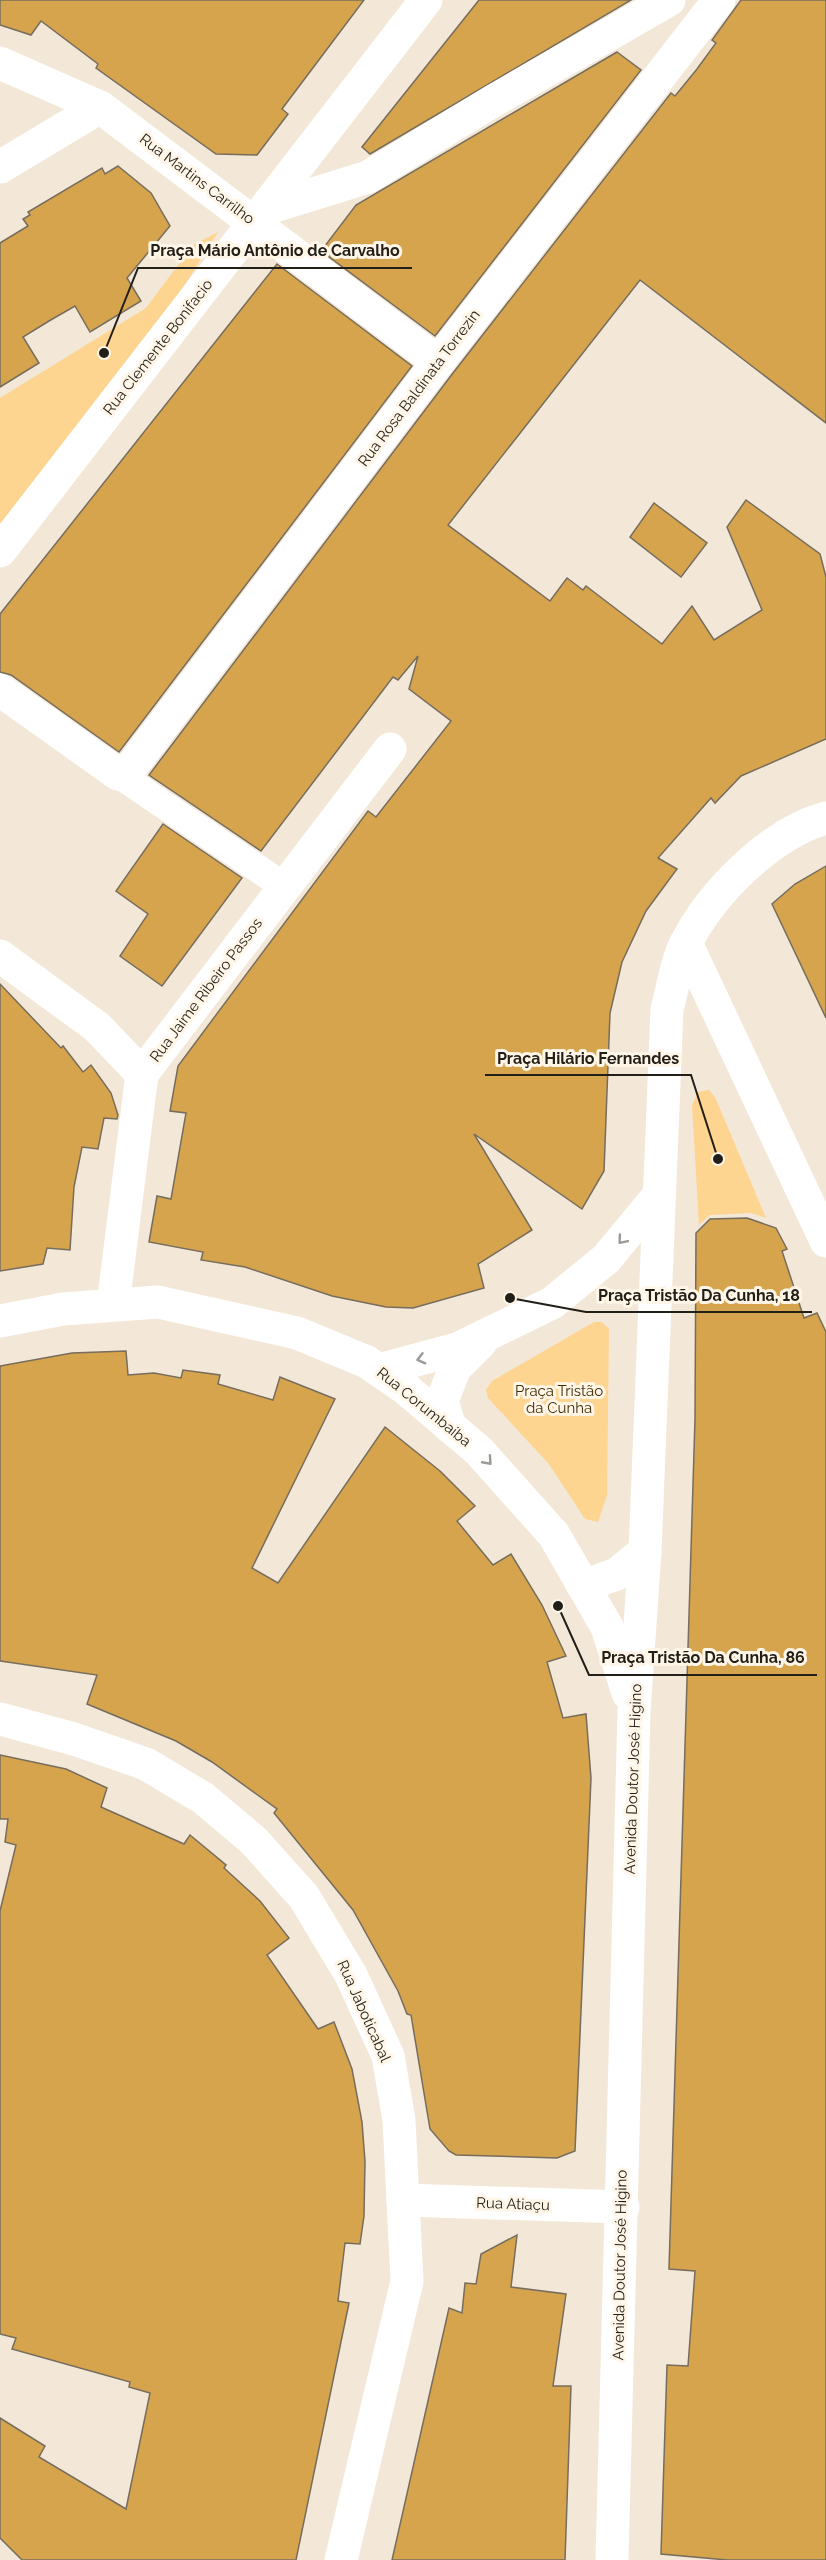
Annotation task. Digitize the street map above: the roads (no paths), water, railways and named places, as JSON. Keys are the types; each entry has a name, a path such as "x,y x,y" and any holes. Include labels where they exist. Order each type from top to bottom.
{"street":[{"name":"Rua Clemente Bonifacio","path":"0,550 426,0"},
{"name":"Rua Martins Carrilho","path":"260,216 368,177 493,101 669,0"},
{"name":"Rua Rosa Baldinata Torrezin","path":"118,774 132,766 438,362 719,0"},
{"name":"Rua Martins Carrilho","path":"0,63 100,107 260,216 438,362"},
{"path":"0,167 100,107"},
{"path":"0,690 118,774 285,887"},
{"name":"Rua Jaime Ribeiro Passos","path":"113,1305 142,1074 390,749"},
{"name":"Avenida Doutor José Higino","path":"612,2560 634,1712 645,1551 667,1009 686,944 739,871 802,825 826,818"},
{"path":"686,944 826,1241"},
{"path":"0,956 97,1028 142,1074"},
{"path":"379,1370 457,1349 487,1337 552,1304 597,1267 659,1195"},
{"name":"Rua Corumbaíba","path":"0,1321 63,1309 158,1302 297,1333 367,1362 479,1451 554,1535 607,1627 634,1712"},
{"path":"450,1427 442,1401 455,1368 487,1337"},
{"path":"583,1586 617,1574 645,1551"},
{"name":"Rua Jaboticabal","path":"0,1719 74,1739 146,1764 203,1798 254,1841 304,1897 351,1975 388,2056 399,2120 407,2281 341,2560"},
{"name":"Rua Atiaçu","path":"403,2200 622,2207"}],"place":[{"name":"Praça Mário Antônio de Carvalho","path":"104,353"},
{"name":"Praça Hilário Fernandes","path":"718,1159"},
{"name":"Praça Tristão Da Cunha, 18","path":"510,1298"},
{"name":"Praça Tristão Da Cunha, 86","path":"558,1606"}],"park label":[{"name":"Praça Tristão da Cunha","path":"559,1400"}]}
